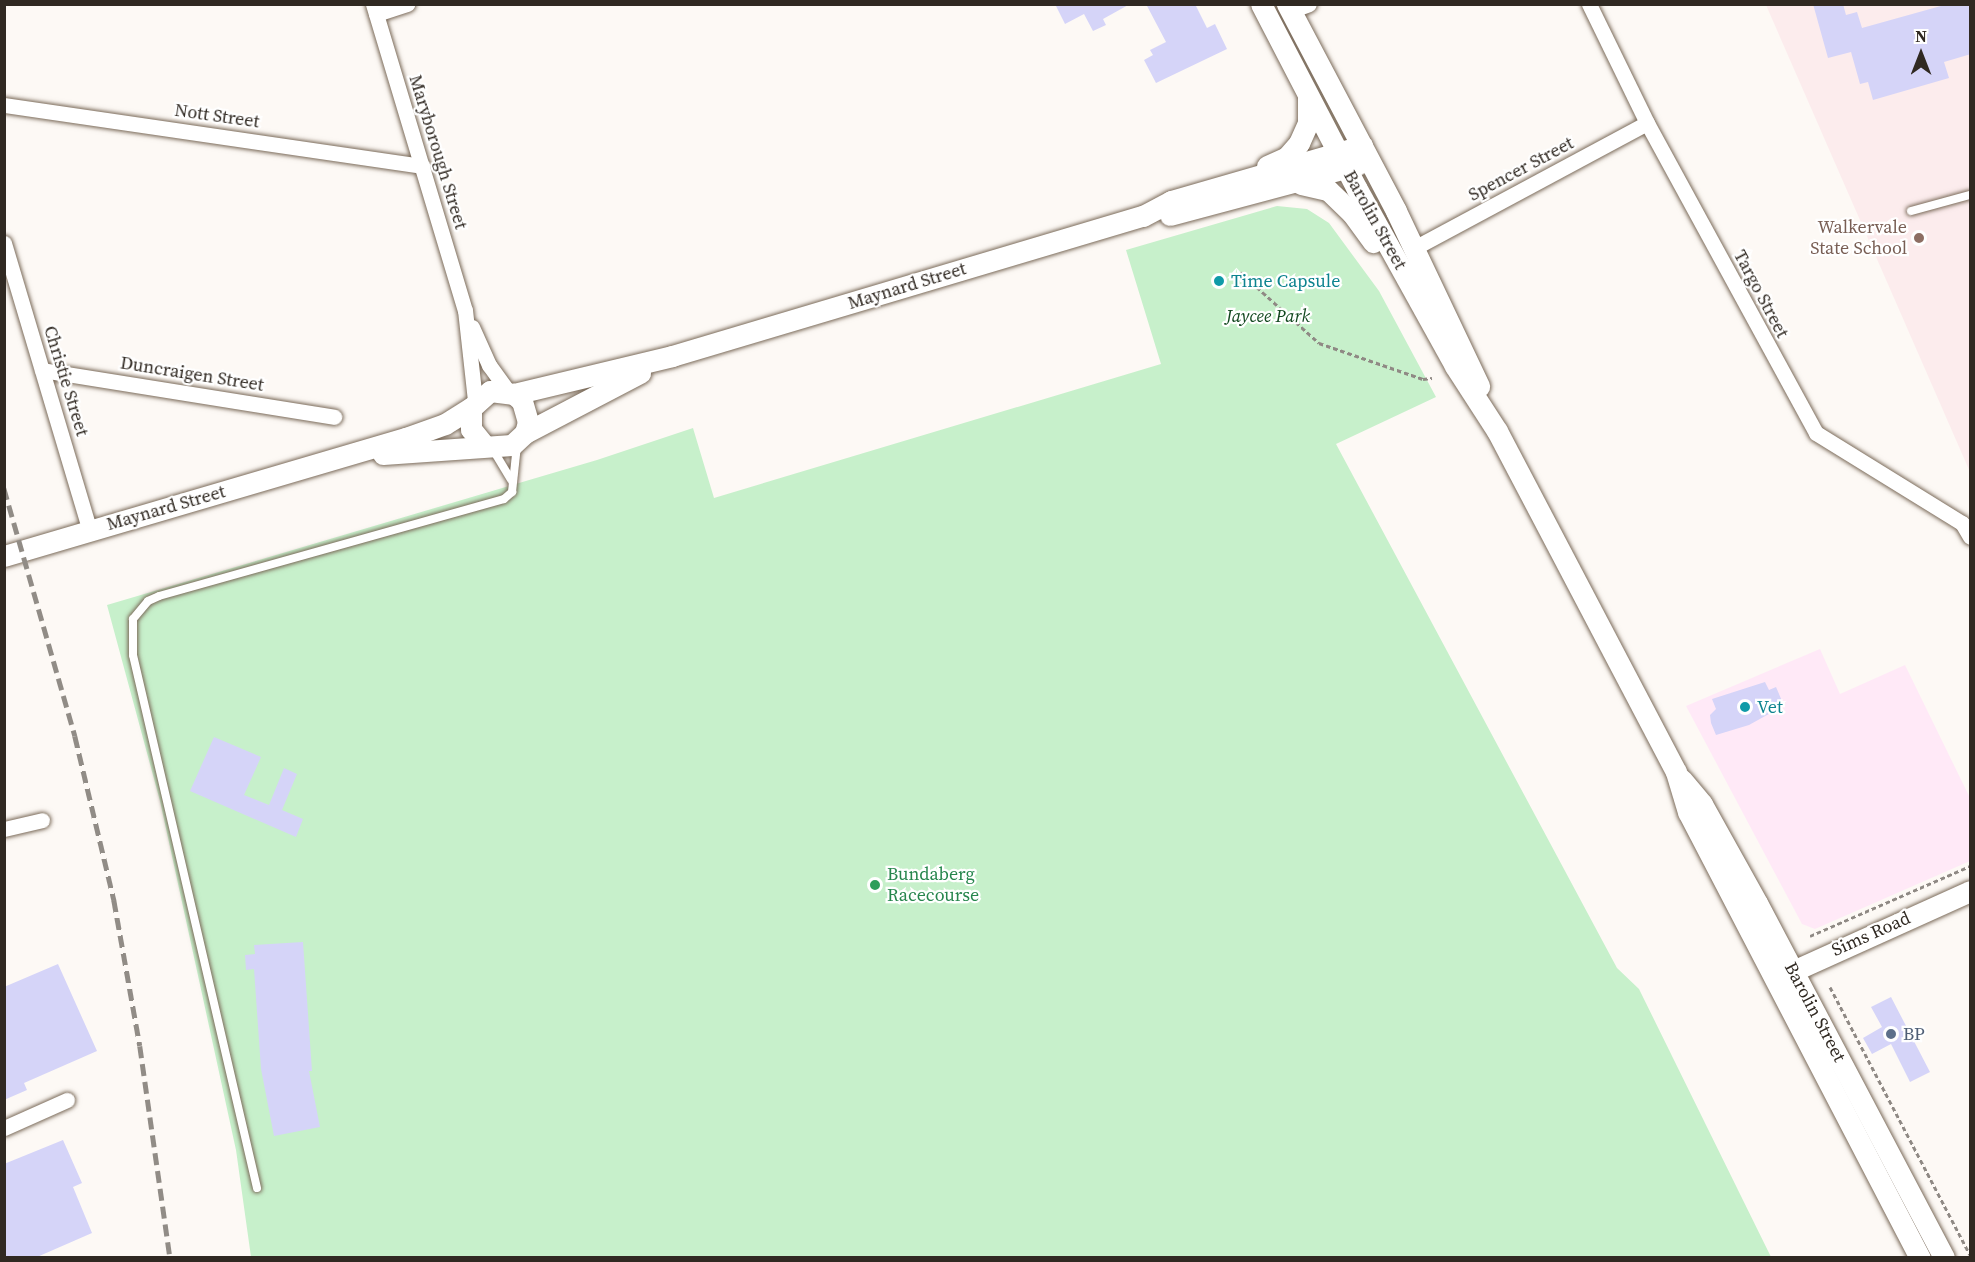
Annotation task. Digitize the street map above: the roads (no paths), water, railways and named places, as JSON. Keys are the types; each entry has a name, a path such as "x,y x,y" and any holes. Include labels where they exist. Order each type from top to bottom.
{"main road":[{"name":"Barolin Street","path":"1261,4 1436,331 1497,431 1676,772 1688,812 1773,980 1920,1257"},
{"name":"Barolin Street","path":"1295,7 1468,359 1497,431"},
{"path":"1218,188 1279,162 1294,149 1308,123 1308,95"},
{"name":"Maynard Street","path":"511,393 672,356 1143,216 1171,201 1366,154"},
{"name":"Maynard Street","path":"1143,216 1174,215 1295,184 1343,161"},
{"path":"1295,184 1328,190 1352,213 1436,331"},
{"name":"Maynard Street","path":"521,437 672,356"},
{"path":"490,391 511,393 527,411 521,437 506,448 488,447 471,429 473,404 490,391"},
{"name":"Maynard Street","path":"4,556 328,462 445,424 473,404"},
{"name":"Maynard Street","path":"328,462 488,447"},
{"name":"Barolin Street","path":"1676,772 1702,804 1794,970 1944,1257"},
{"name":"Sims Road","path":"1773,980 1971,891"}],"street":[{"path":"374,9 407,4"},
{"name":"Targo Street","path":"1589,4 1647,123 1816,433 1966,520 1971,537"},
{"name":"Maryborough Street","path":"374,9 465,310 489,365 511,393"},
{"name":"Nott Street","path":"4,105 423,166"},
{"name":"Spencer Street","path":"1414,248 1647,123"},
{"name":"Christie Street","path":"4,243 90,531"},
{"name":"Maryborough Street","path":"465,310 473,404"},
{"name":"Duncraigen Street","path":"42,370 334,417"},
{"path":"4,829 42,820"},
{"path":"4,1128 67,1100"}],"lane":[{"path":"1911,211 1971,195"},
{"path":"257,1188 133,655 133,619 143,605 159,596 504,499 512,492 511,480 521,437"},
{"path":"488,447 511,480"}],"railway":[{"path":"4,488 75,736 114,900 140,1046 170,1258"}],"place":[{"name":"Walkervale State School","path":"1919,238"},
{"name":"Time Capsule","path":"1219,281"},
{"name":"Vet","path":"1745,707"},
{"name":"Bundaberg Racecourse","path":"875,885"},
{"name":"BP","path":"1891,1034"}],"park label":[{"name":"Jaycee Park","path":"1268,316"}]}
